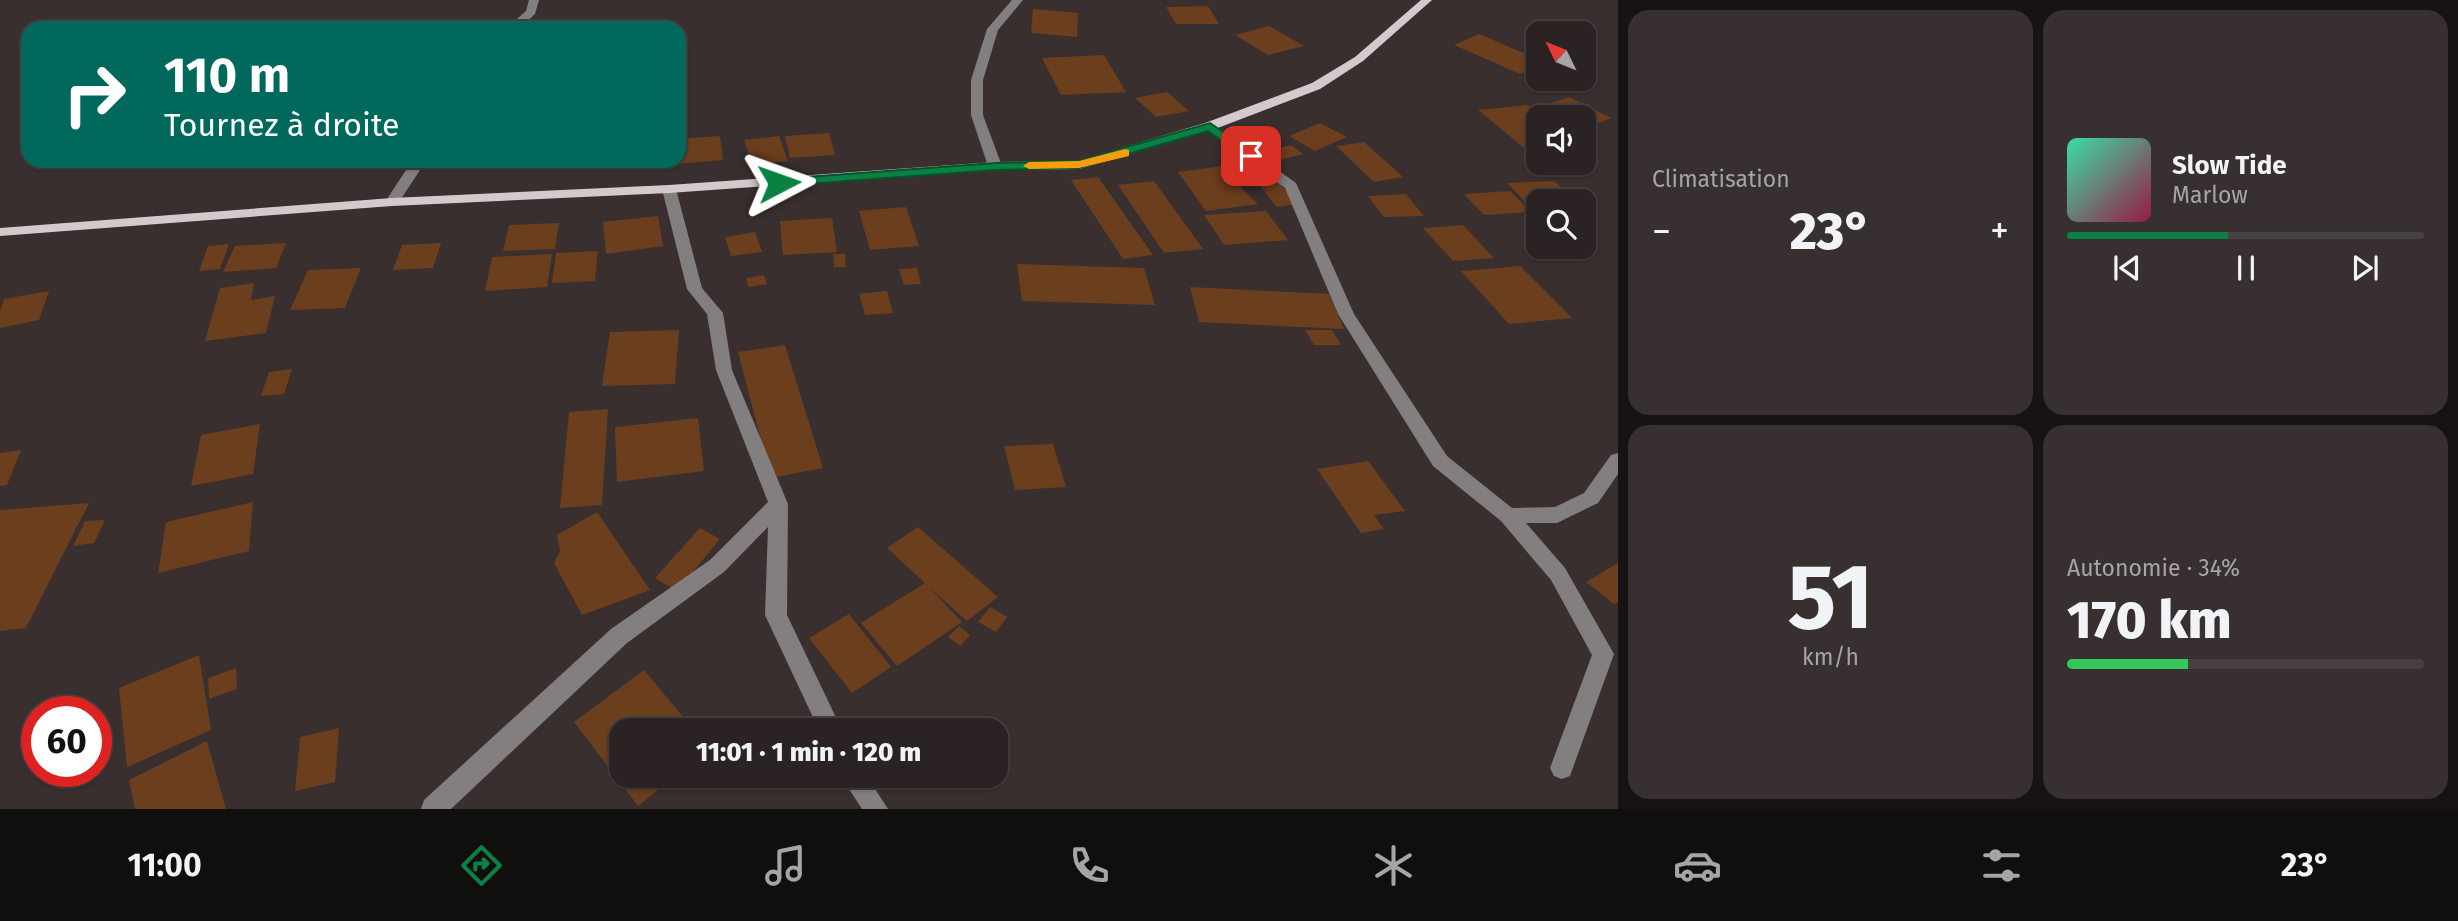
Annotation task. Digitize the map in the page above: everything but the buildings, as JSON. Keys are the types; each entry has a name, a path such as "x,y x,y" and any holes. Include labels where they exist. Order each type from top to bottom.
{"main road":[{"path":"0,232 392,202 670,190 995,166 1079,165 1210,126 1316,86 1359,59 1427,0"}],"street":[{"path":"521,21 531,12 534,0"},
{"path":"995,166 977,116 977,80 993,29 1018,0"},
{"path":"1210,126 1291,186 1346,314 1440,461 1508,516 1559,574 1602,654 1562,768"},
{"path":"392,202 414,168"},
{"path":"670,190 695,289 715,313 724,370 778,504 776,615 825,718"},
{"path":"1508,516 1557,515 1591,498 1618,460"},
{"path":"433,809 619,636 717,566 778,504"},
{"path":"861,788 876,809"}],"slow traffic":[{"path":"1029,166 1079,165 1125,153"}],"route":[{"path":"779,183 995,166 1079,165 1210,126 1251,156"}]}
